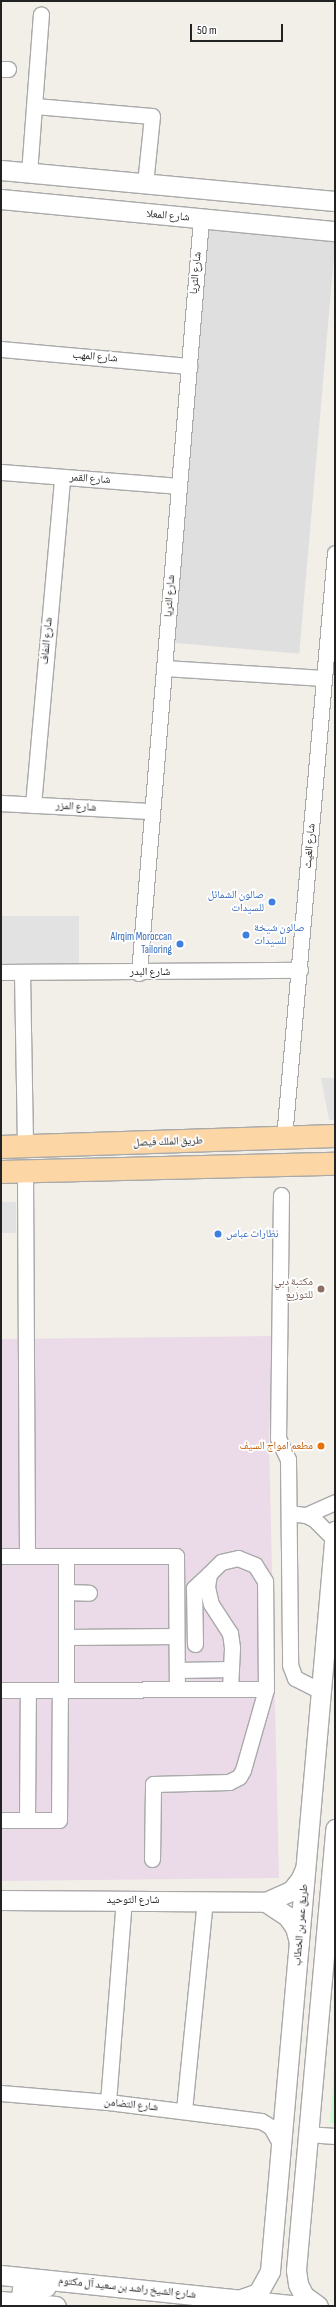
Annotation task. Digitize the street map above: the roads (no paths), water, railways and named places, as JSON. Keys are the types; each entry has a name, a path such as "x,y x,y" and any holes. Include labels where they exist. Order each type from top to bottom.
{"main road":[{"name":"طريق الملك فيصل","path":"1,1147 335,1136"},
{"path":"1,1172 25,1173 335,1164"}],"street":[{"path":"29,173 40,14"},
{"path":"34,106 152,116 145,184"},
{"path":"1,170 335,201"},
{"name":"شارع المعلا","path":"1,199 335,231"},
{"name":"شارع الثريا","path":"139,973 151,811 201,219"},
{"name":"شارع المهب","path":"1,349 189,366"},
{"name":"شارع القمر","path":"1,472 178,486"},
{"name":"شارع النفاف","path":"33,805 62,477"},
{"name":"شارع الغيث","path":"284,1138 300,970 335,553"},
{"path":"164,668 324,678"},
{"name":"شارع المزر","path":"1,804 151,811"},
{"name":"شارع البدر","path":"1,972 139,973 300,970"},
{"path":"22,972 24,1146"},
{"path":"25,1173 27,1556"},
{"path":"281,1195 278,1438 288,1459 291,1670 299,1681 322,1692"},
{"path":"306,1515 335,1502"},
{"path":"288,1513 306,1515 335,1535"},
{"name":"طريق عمر بن الخطاب","path":"236,2301 258,2293 270,2271 335,1535"},
{"path":"1,1556 176,1556 177,1689"},
{"path":"1,1820 59,1820 66,1636 66,1556"},
{"path":"152,1859 153,1784 217,1783 239,1777 266,1689 266,1581 255,1566 238,1558 221,1562 194,1588 195,1644"},
{"path":"209,1574 207,1587 211,1604 230,1633 230,1689"},
{"path":"66,1592 89,1593"},
{"path":"66,1636 176,1636"},
{"path":"177,1670 231,1669"},
{"path":"1,1690 266,1689"},
{"path":"27,1820 28,1690"},
{"path":"318,2306 304,2296 298,2284 296,2270 314,2054 332,1881 335,1829"},
{"name":"شارع التوحيد","path":"1,1900 205,1900 266,1902 291,1891 300,1880 307,1863"},
{"path":"108,2102 124,1900"},
{"path":"184,2110 205,1900"},
{"path":"266,1902 287,1916 295,1927 299,1945"},
{"path":"290,2049 293,2057 302,2062 314,2054"},
{"name":"شارع التضامن","path":"1,2093 184,2110 261,2121"},
{"path":"281,2145 271,2127 261,2121 285,2107"},
{"path":"307,2134 335,2136"},
{"name":"شارع الشيخ راشد بن سعيد آل مكتوم","path":"1,2275 171,2291 236,2301 300,2306"},
{"path":"27,2303 21,2296 22,2289 28,2285 101,2291 171,2291"},
{"path":"1,2301 56,2306"}],"place":[{"name":"صالون الشمائل للسيدات","path":"272,902"},
{"name":"صالون شيخة للسيدات","path":"246,935"},
{"name":"Alrqim Moroccan Tailoring","path":"180,944"},
{"name":"نظارات عباس","path":"218,1234"},
{"name":"مكتبة دبي للتوزيع","path":"321,1289"},
{"name":"مطعم امواج السيف","path":"321,1446"}]}
